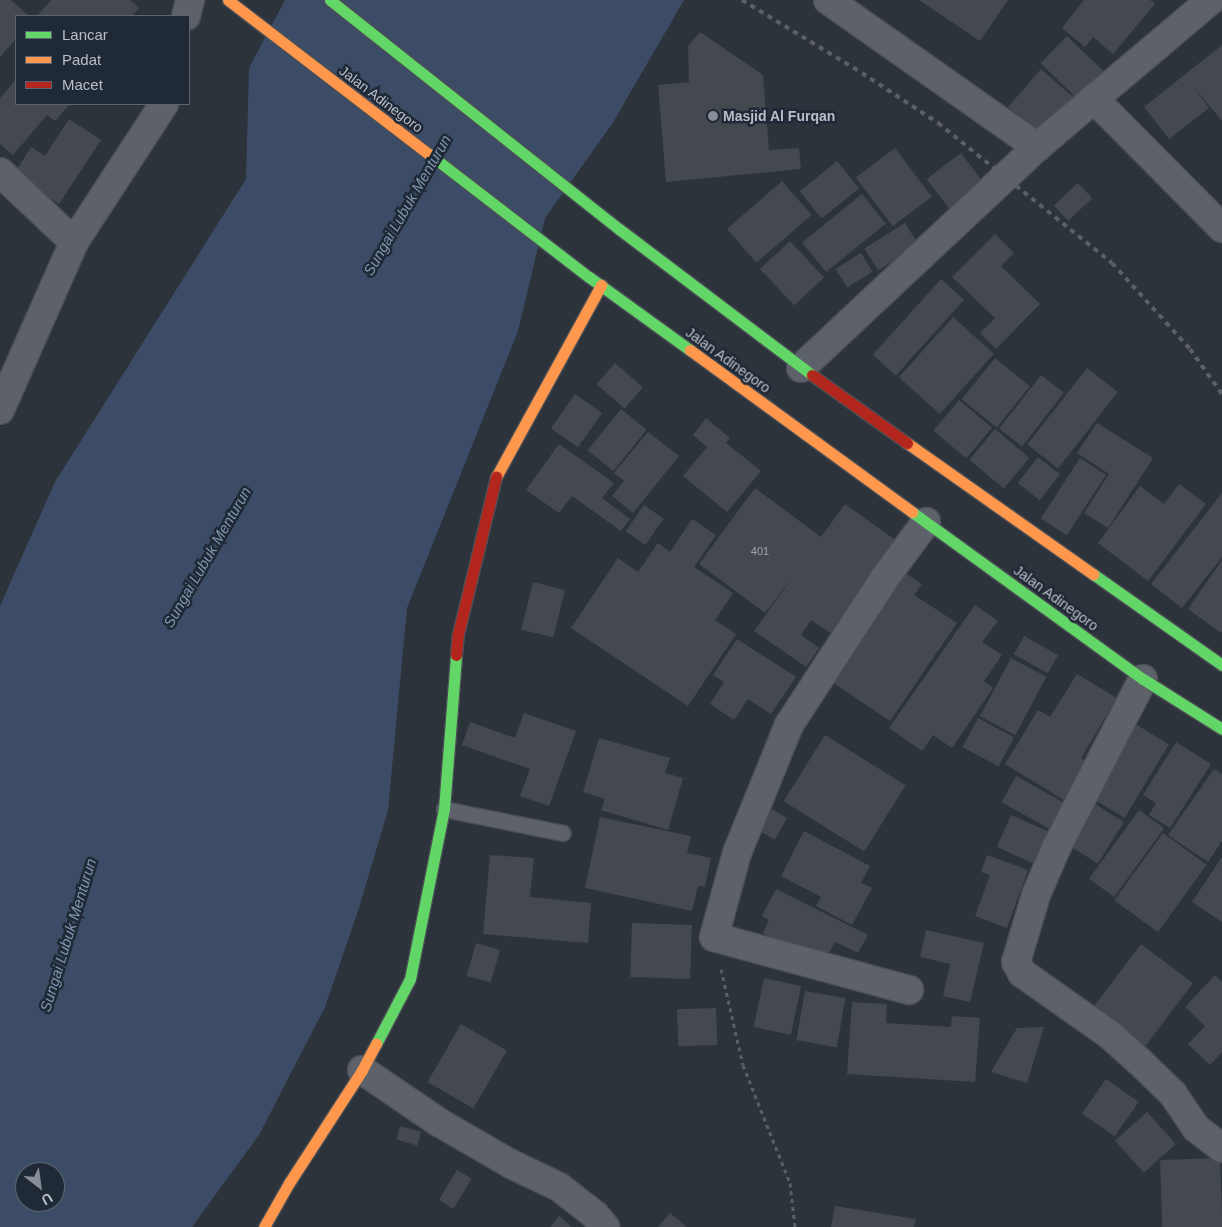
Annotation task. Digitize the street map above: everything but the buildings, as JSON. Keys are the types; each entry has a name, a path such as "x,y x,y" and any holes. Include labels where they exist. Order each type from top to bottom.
{"main road":[{"name":"Jalan Adinegoro","path":"228,0 589,277 1143,680 1222,729"},
{"path":"330,0 619,228 801,368 1222,665"},
{"path":"271,1224 289,1183 362,1070 410,979 444,810 458,634 494,480 601,285"}],"street":[{"path":"186,15 190,0"},
{"path":"828,0 1037,147"},
{"path":"801,368 1037,147 1211,0"},
{"path":"1094,99 1222,228"},
{"path":"0,410 74,242 163,105"},
{"path":"0,172 74,242"},
{"path":"909,990 714,937 737,852 789,725 884,579 926,522"},
{"path":"1143,680 1057,846 1036,895 1016,962 1022,973 1110,1035 1140,1062 1173,1094 1196,1128 1222,1148"},
{"path":"362,1070 440,1123 511,1164 559,1187 595,1215 605,1227"}],"lane":[{"path":"444,810 563,833"}],"path":[{"path":"714,937 743,1065 790,1183 796,1227"}],"water":[{"name":"Sungai Lubuk Menturun","path":"285,0 684,0 612,124 545,218 518,331 407,608 388,810 359,908 325,1007 259,1135 192,1227 0,1227 0,606 55,482 246,179 249,68"}],"railway":[{"path":"742,0 862,73 938,123 1112,263 1190,349 1222,394"}],"traffic: fast":[{"path":"330,0 619,229 812,375"},
{"path":"429,154 589,277 690,350"},
{"path":"912,512 1143,679 1222,729"},
{"path":"1093,574 1222,665"},
{"path":"376,1044 410,979 444,809 456,655"}],"traffic: slow":[{"path":"228,0 429,154"},
{"path":"496,477 601,285"},
{"path":"690,350 912,512"},
{"path":"907,443 1093,574"},
{"path":"264,1227 289,1183 362,1070 376,1044"}],"traffic: jam":[{"path":"812,375 907,443"},
{"path":"456,655 458,634 496,477"}],"place":[{"name":"Masjid Al Furqan","path":"713,116"}]}
